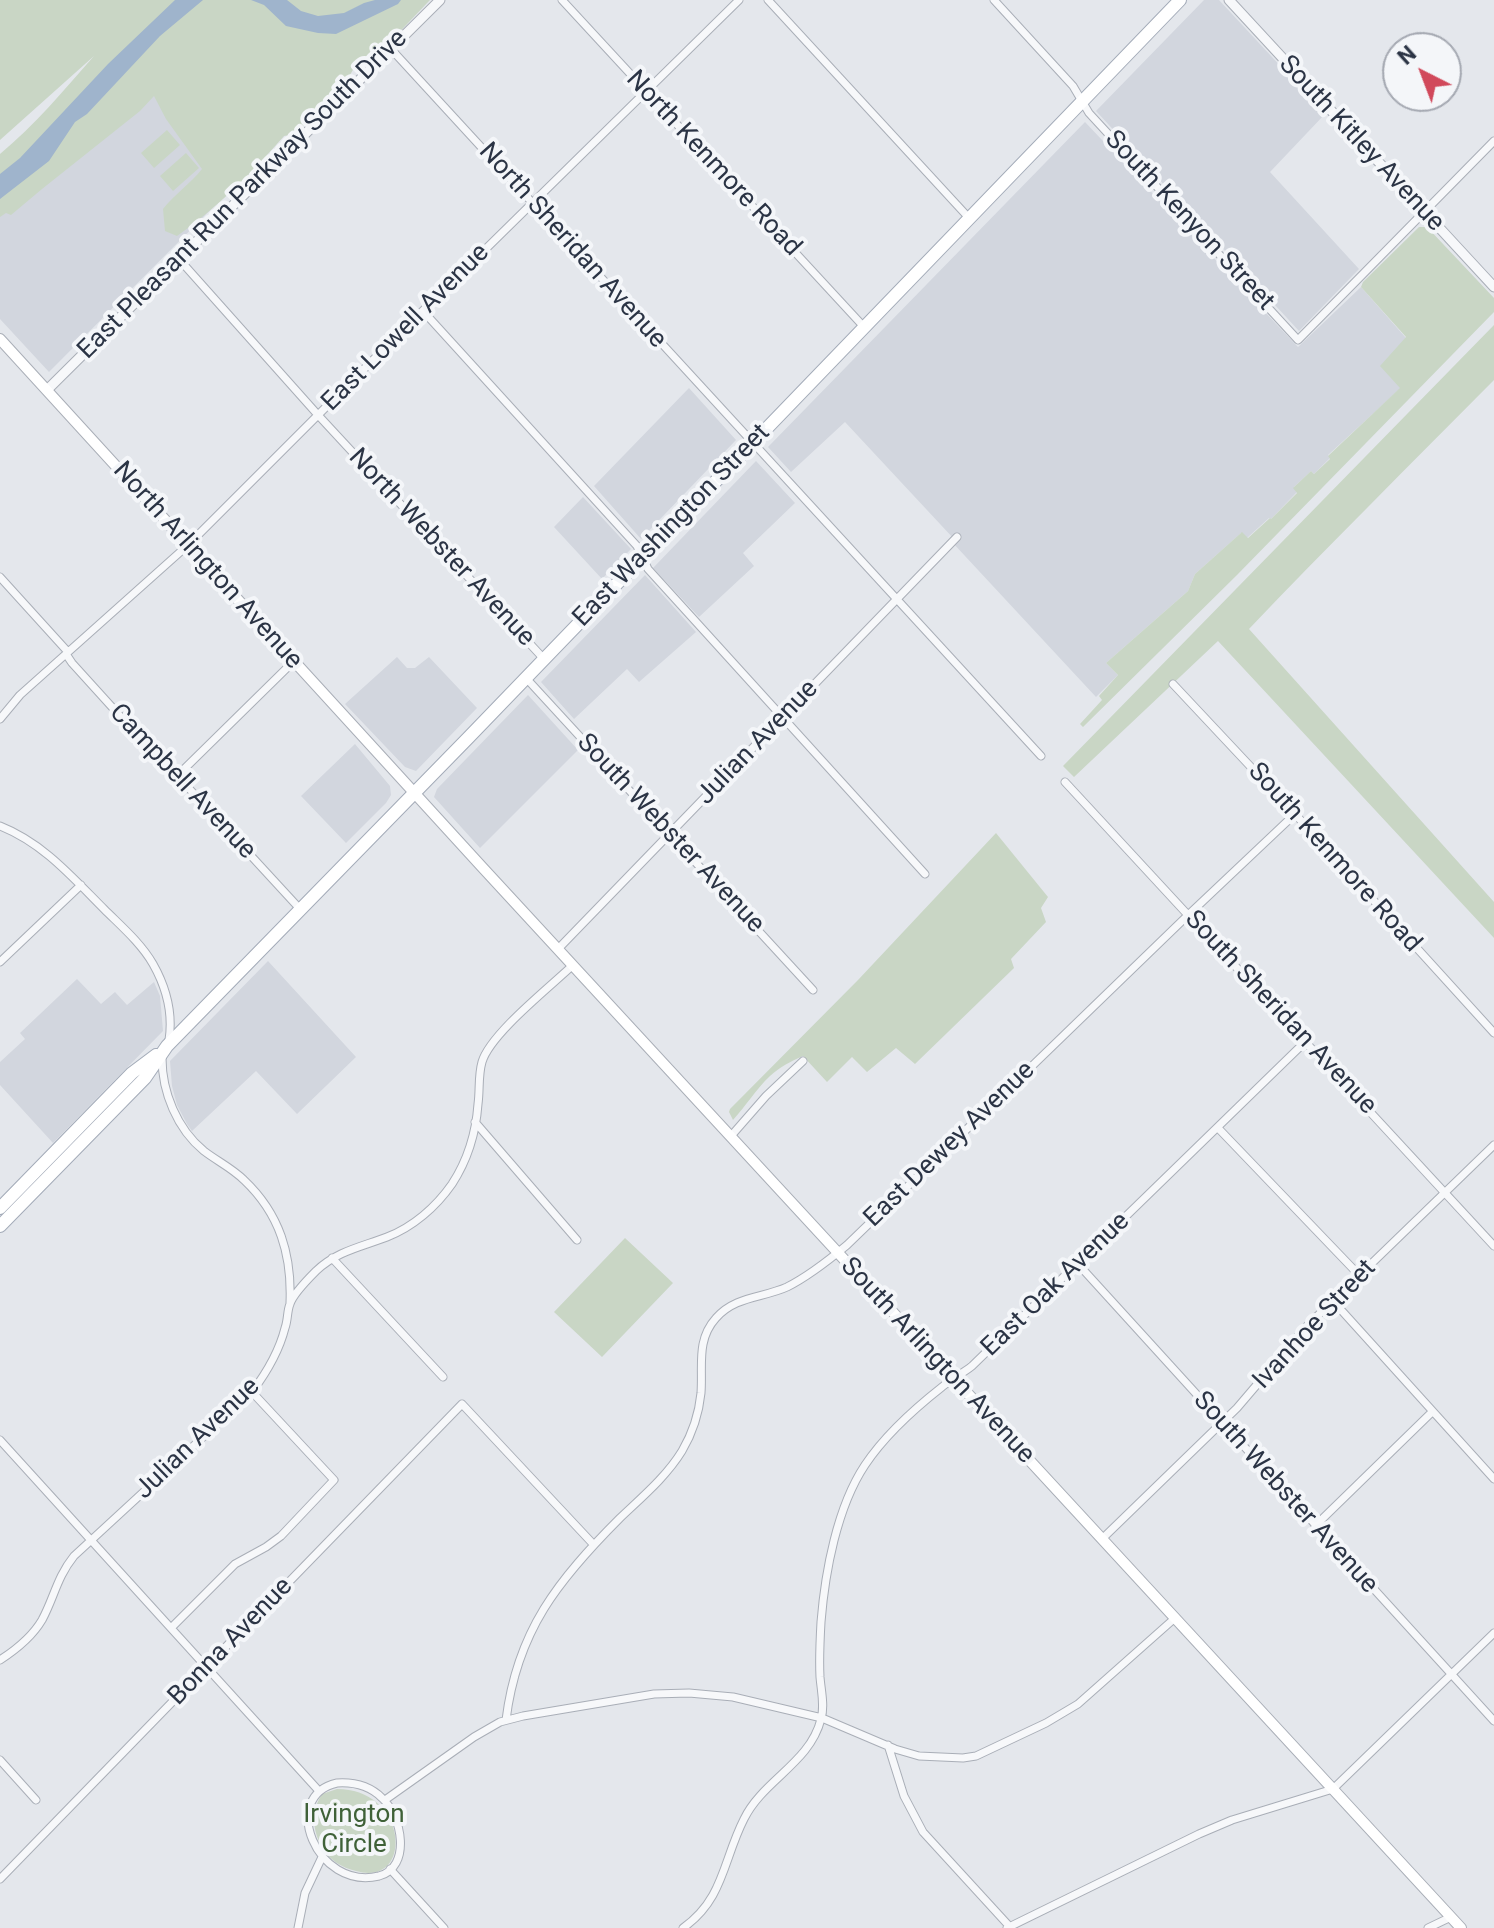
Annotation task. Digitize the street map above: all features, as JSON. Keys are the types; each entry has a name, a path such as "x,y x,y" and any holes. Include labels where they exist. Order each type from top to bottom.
{"main road":[{"name":"East Washington Street","path":"0,1208 135,1070 164,1049 1180,0"},
{"name":"North Arlington Avenue","path":"0,339 414,793"},
{"name":"South Arlington Avenue","path":"414,793 1461,1928"},
{"name":"East Washington Street","path":"0,1226 145,1078 164,1049"}],"street":[{"name":"East Pleasant Run Parkway South Drive","path":"47,390 440,0"},
{"name":"North Kenmore Road","path":"562,0 864,327"},
{"name":"East Lowell Avenue","path":"0,719 20,695 188,545 739,0"},
{"path":"768,0 969,218"},
{"name":"South Kenyon Street","path":"994,0 1073,86 1089,113 1298,340 1424,211"},
{"name":"South Kitley Avenue","path":"1229,0 1494,287"},
{"name":"North Sheridan Avenue","path":"391,49 753,443"},
{"path":"1424,211 1494,141"},
{"name":"North Webster Avenue","path":"178,258 318,415 544,659"},
{"path":"423,311 636,544 648,569 925,874"},
{"path":"753,443 1041,756"},
{"name":"Julian Avenue","path":"558,949 957,537"},
{"name":"Campbell Avenue","path":"0,577 67,653 72,663 300,909"},
{"path":"177,776 294,661"},
{"name":"South Webster Avenue","path":"526,678 813,990"},
{"name":"South Kenmore Road","path":"1173,684 1494,1033"},
{"name":"South Sheridan Avenue","path":"1065,782 1494,1246"},
{"name":"East Dewey Avenue","path":"506,1720 511,1686 519,1661 538,1617 559,1584 665,1474 683,1449 699,1403 702,1346 715,1318 740,1300 777,1291 797,1282 838,1253 1295,814"},
{"path":"0,826 36,844 55,859 140,946 157,971 169,1009 170,1032 164,1049 163,1070 170,1103 182,1127 199,1147 249,1185 277,1225 289,1262 290,1303"},
{"path":"0,962 81,885"},
{"name":"Julian Avenue","path":"0,1660 33,1632 63,1570 74,1556 252,1392 276,1355 290,1303 315,1272 349,1249 400,1231 431,1208 451,1185 471,1145 479,1076 489,1046 573,965"},
{"name":"East Oak Avenue","path":"822,1718 820,1664 823,1604 831,1557 840,1520 866,1464 882,1443 944,1385 972,1366 1306,1041"},
{"path":"731,1136 766,1096 803,1061"},
{"path":"475,1122 577,1240"},
{"path":"1218,1128 1359,1275"},
{"name":"Ivanhoe Street","path":"1102,1539 1222,1424 1296,1338 1494,1145"},
{"path":"332,1258 443,1377"},
{"name":"South Webster Avenue","path":"1078,1264 1494,1721"},
{"path":"1333,1301 1494,1479"},
{"path":"171,1628 235,1564 281,1536 334,1480 252,1392"},
{"name":"Bonna Avenue","path":"0,1879 462,1404 594,1545"},
{"path":"1315,1526 1432,1412"},
{"path":"0,1440 319,1791"},
{"path":"385,1800 477,1734 506,1720 632,1697 689,1693 746,1700 822,1718 899,1751 927,1758 963,1758 981,1754 1078,1704 1175,1618"},
{"path":"888,1745 904,1796 923,1832 1009,1927 1223,1823 1333,1789 1494,1633"},
{"path":"683,1928 701,1913 717,1891 742,1821 751,1806 764,1790 794,1765 817,1732 822,1718"},
{"path":"0,1760 36,1800"},
{"path":"350,1783 371,1790 385,1800 400,1829 399,1851 390,1869 383,1875 361,1877 340,1871 322,1857 312,1839 309,1819 312,1801 319,1791 334,1784 350,1783"},
{"path":"298,1928 305,1893 322,1857"},
{"path":"390,1869 444,1928"},
{"path":"1428,1928 1451,1917"}],"shaded area":[{"path":"1204,0 1219,0 1325,114 1270,172 1359,269 1299,331 1096,111"},
{"path":"113,77 284,136 49,372 0,319 0,195"},
{"path":"1085,122 1298,347 1361,287 1406,338 1402,344 1401,388 1328,455 1330,458 1314,474 1311,471 1294,487 1297,492 1271,519 1247,538 1241,533 1195,574 1188,591 1106,663 1118,675 1096,697 845,422 791,472 768,447"},
{"path":"689,388 736,440 641,539 594,486"},
{"path":"756,461 795,503 743,553 754,566 699,617 653,568"},
{"path":"583,497 631,549 602,579 554,527"},
{"path":"645,575 696,632 639,682 627,669 574,719 541,682"},
{"path":"397,657 407,668 415,668 429,657 477,708 416,771 405,767 345,704"},
{"path":"528,695 578,750 480,848 434,797 437,789"},
{"path":"355,744 390,786 391,795 346,843 301,796"},
{"path":"268,961 356,1057 297,1114 256,1071 192,1131 177,1105 170,1061"},
{"path":"77,979 101,1004 115,992 127,1005 154,982 160,996 163,1031 53,1143 0,1085 0,1062 25,1039 20,1033"}],"green space":[{"path":"0,0 430,0 367,66 357,63 344,85 295,134 284,136 234,189 177,236 165,231 163,209 202,169 166,119 154,96 140,111 11,215 6,213 0,217 0,195 44,136 0,178 0,154 37,119 94,56 0,140"},
{"path":"167,130 180,145 154,168 141,153"},
{"path":"186,153 199,168 173,191 160,176"},
{"path":"1419,227 1427,227 1494,298 1494,312 1237,575 1083,727 1080,724 1102,700 1099,696 1118,675 1106,663 1188,591 1195,574 1242,532 1248,538 1271,519 1297,493 1293,488 1311,471 1314,474 1330,459 1328,456 1400,388 1380,366 1406,337 1361,287"},
{"path":"1494,325 1494,380 1249,629 1494,902 1494,938 1218,641 1074,777 1063,766"},
{"path":"996,833 1048,897 1041,908 1046,922 1011,959 1014,968 915,1064 896,1048 867,1072 852,1057 827,1082 803,1056 770,1076 733,1120 730,1109 858,980"},
{"path":"625,1238 673,1283 602,1357 554,1312"},
{"name":"Irvington Circle","path":"337,1789 361,1793 378,1804 390,1819 395,1836 394,1853 388,1865 375,1872 356,1871 336,1862 325,1851 316,1834 315,1813 322,1794"}],"water":[{"path":"175,0 203,0 160,36 87,114 75,122 49,161 0,199 0,174 20,158 108,64"},
{"path":"251,0 287,0 301,11 318,16 344,13 375,0 401,0 336,34 286,26 264,5"}]}
